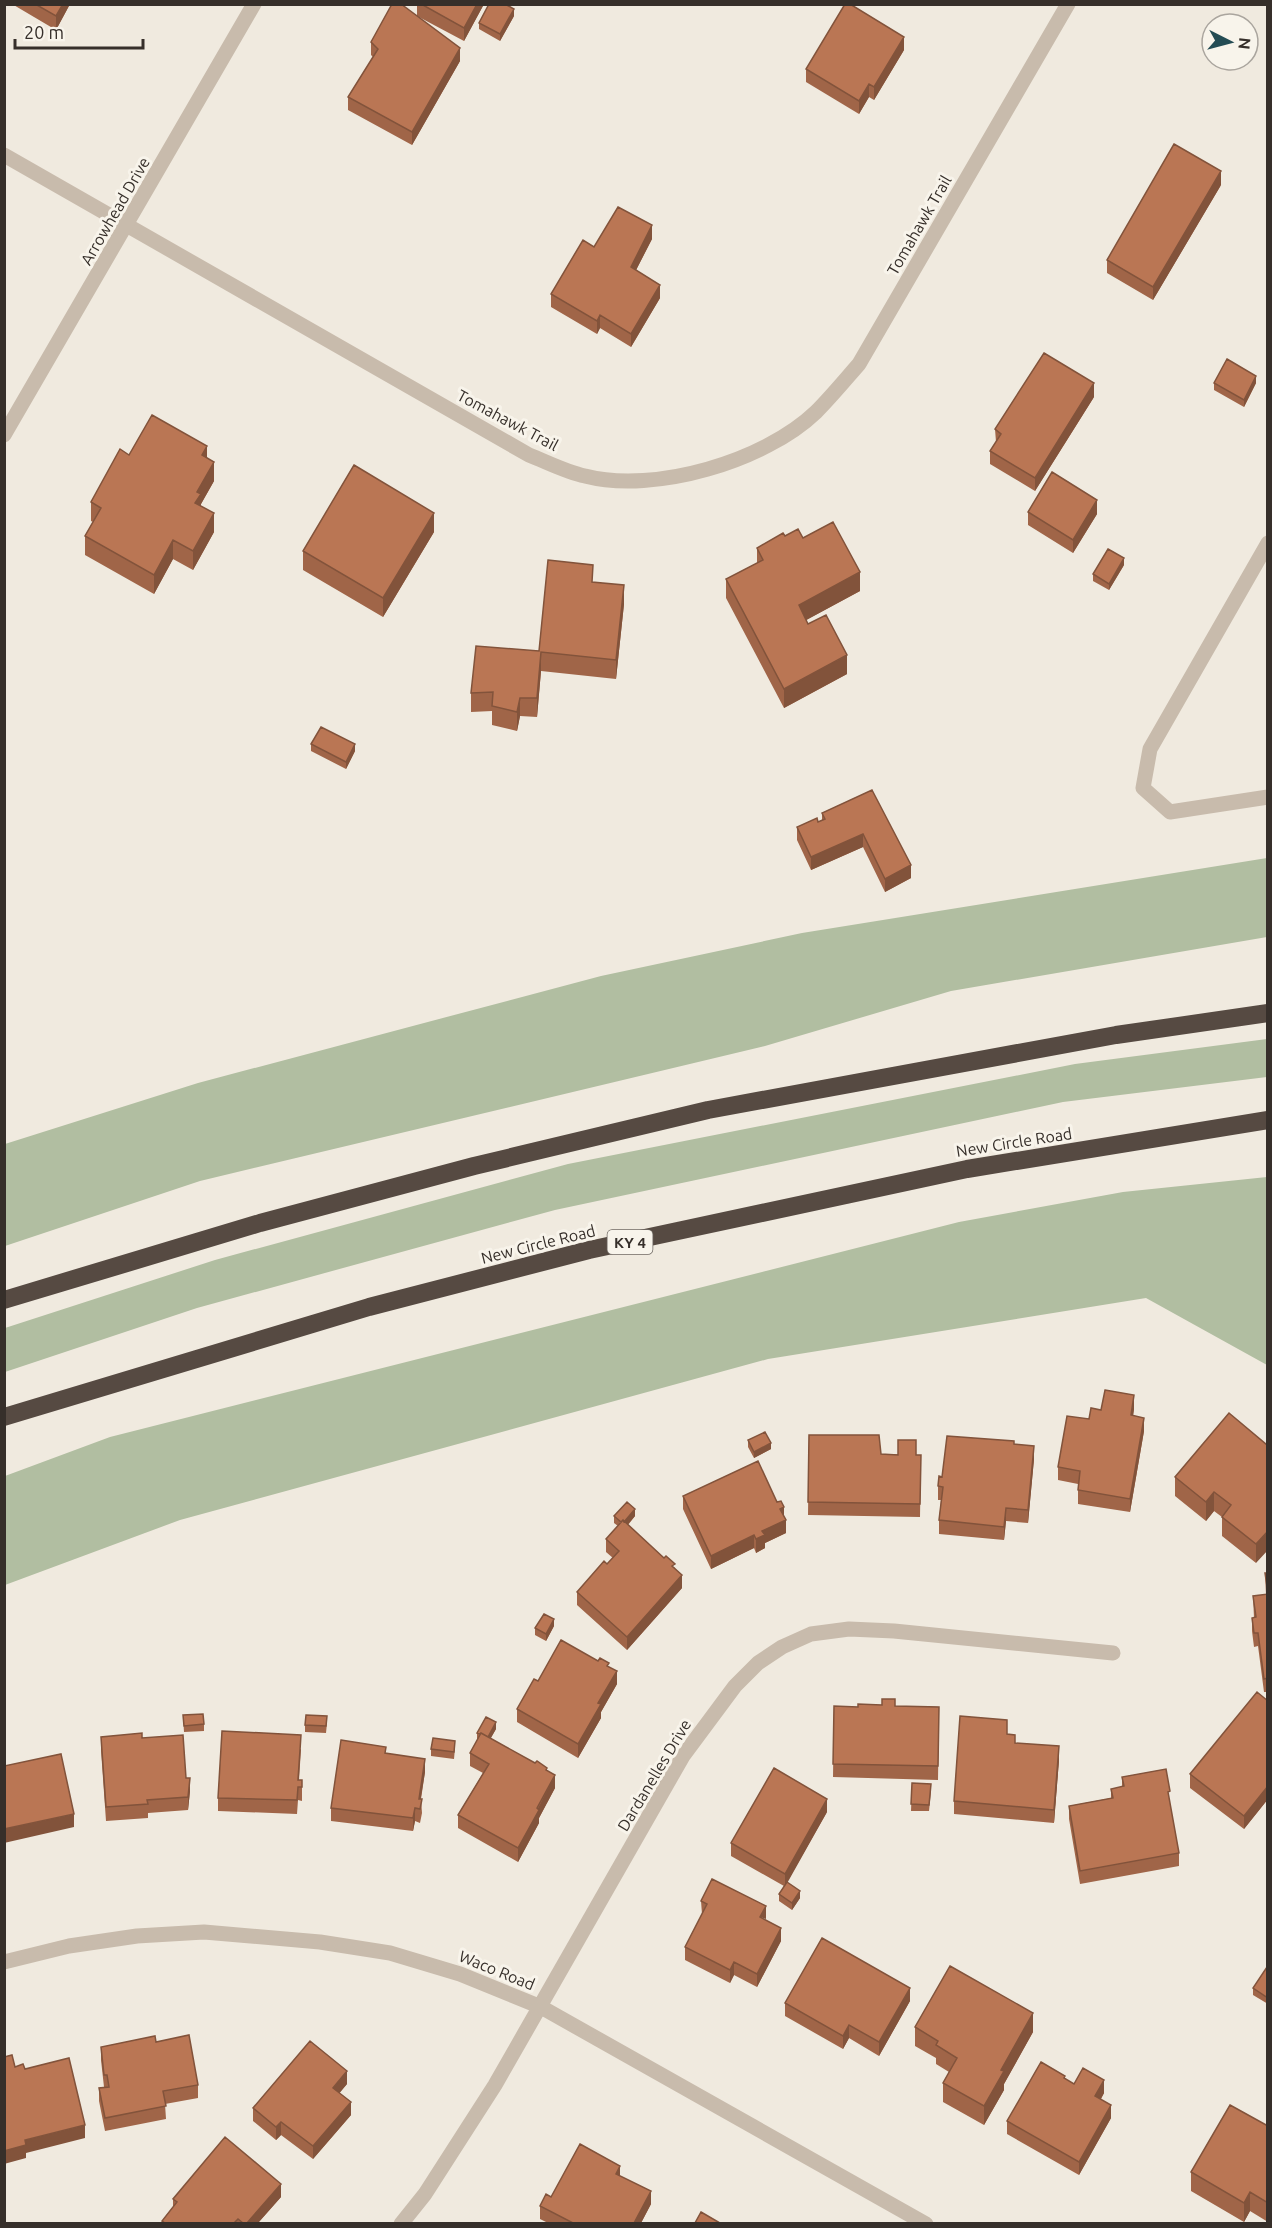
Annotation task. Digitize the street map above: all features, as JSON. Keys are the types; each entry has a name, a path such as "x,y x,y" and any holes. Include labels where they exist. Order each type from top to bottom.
{"highway":[{"path":"4,1300 260,1223 474,1166 708,1110 1116,1035 1268,1013"},
{"name":"New Circle Road","path":"4,1417 369,1307 589,1251 967,1168 1268,1120"}],"street":[{"name":"Arrowhead Drive","path":"4,435 127,227 254,4"},
{"name":"Tomahawk Trail","path":"4,155 529,455 585,477 641,482 692,474 741,458 781,437 815,413 859,364 1068,4"},
{"path":"1268,543 1150,750 1143,788 1170,812 1268,797"},
{"name":"Dardanelles Drive","path":"401,2223 425,2194 495,2085 683,1756 735,1686 758,1663 782,1647 811,1634 849,1629 894,1631 1113,1653"},
{"name":"Waco Road","path":"4,1962 69,1946 137,1936 204,1932 320,1942 390,1953 460,1974 541,2007 926,2223"}],"green space":[{"path":"1267,858 1267,937 951,991 765,1046 200,1181 5,1246 5,1144 198,1083 601,976 802,933"},
{"path":"1267,1039 1267,1077 1063,1102 555,1210 197,1308 5,1372 5,1328 215,1260 568,1164 1075,1064"},
{"path":"1267,1177 1267,1365 1146,1298 768,1359 180,1520 5,1585 5,1476 110,1437 959,1222 1123,1192"}],"building":[{"path":"35,4 63,4 56,16"},
{"path":"392,4 401,4 460,48 412,132 348,97 378,49 371,42"},
{"path":"421,4 477,4 464,28"},
{"path":"489,4 505,4 514,9 500,34 479,23"},
{"path":"845,4 850,4 904,37 874,87 869,84 859,101 806,69"},
{"path":"1174,144 1221,171 1153,287 1107,260"},
{"path":"618,207 652,225 631,267 660,285 631,334 600,315 597,321 551,294 583,240 594,247"},
{"path":"1044,353 1094,383 1035,478 990,451 1001,434 995,429"},
{"path":"1227,359 1256,376 1244,400 1214,383"},
{"path":"152,415 207,446 202,455 214,462 197,492 201,494 195,503 214,513 193,551 173,540 154,575 85,536 101,508 91,502 120,449 129,455"},
{"path":"354,465 434,513 383,598 303,551"},
{"path":"1052,472 1097,500 1073,540 1028,512"},
{"path":"833,522 860,572 799,605 808,624 826,615 847,655 784,689 726,579 763,560 757,548 783,533 785,536 798,529 803,538"},
{"path":"1108,549 1124,558 1109,584 1093,574"},
{"path":"548,560 593,565 592,582 624,585 616,660 541,652 537,698 520,698 517,712 492,706 493,692 471,693 476,646 539,651"},
{"path":"321,727 355,744 346,762 311,744"},
{"path":"872,790 911,865 885,879 863,834 811,857 797,827 817,818 818,822 825,819 822,813"},
{"path":"1105,1390 1134,1395 1131,1415 1144,1418 1130,1499 1078,1490 1080,1471 1058,1467 1067,1416 1089,1419 1091,1408 1101,1410"},
{"path":"1229,1413 1266,1444 1268,1443 1268,1531 1256,1544 1222,1517 1231,1505 1214,1492 1206,1502 1175,1477"},
{"path":"765,1432 771,1443 754,1452 748,1440"},
{"path":"809,1435 879,1435 881,1454 898,1455 898,1440 916,1440 916,1455 921,1455 920,1504 808,1502"},
{"path":"947,1436 1014,1441 1014,1444 1034,1446 1028,1510 1006,1508 1004,1527 939,1520 943,1487 938,1486 939,1476 942,1477"},
{"path":"758,1461 777,1502 781,1501 784,1507 780,1509 786,1520 762,1531 765,1535 756,1539 754,1535 711,1556 683,1496"},
{"path":"627,1502 635,1509 624,1522 623,1520 621,1522 614,1516"},
{"path":"623,1520 664,1558 666,1556 675,1564 672,1566 682,1575 627,1637 577,1592 604,1561 607,1564 619,1551 606,1539"},
{"path":"1265,1573 1268,1573 1268,1593"},
{"path":"1268,1594 1268,1678 1264,1679 1258,1633 1254,1633 1252,1618 1256,1617 1253,1596"},
{"path":"544,1614 554,1619 546,1634 535,1628"},
{"path":"561,1640 598,1661 600,1658 609,1663 607,1666 617,1671 578,1744 517,1709 534,1679 538,1681"},
{"path":"1257,1692 1268,1701 1268,1786 1244,1816 1190,1774"},
{"path":"882,1699 895,1699 895,1706 939,1707 938,1766 833,1764 834,1706 882,1705"},
{"path":"203,1714 204,1724 184,1726 183,1715"},
{"path":"306,1715 327,1716 326,1726 305,1725"},
{"path":"960,1716 1007,1720 1007,1734 1015,1735 1015,1743 1059,1746 1054,1810 954,1801"},
{"path":"486,1717 496,1722 488,1737 477,1733"},
{"path":"222,1731 301,1735 298,1780 302,1780 302,1787 298,1787 297,1800 218,1798"},
{"path":"142,1733 142,1738 183,1735 186,1778 190,1778 188,1797 147,1800 148,1804 106,1807 101,1737"},
{"path":"481,1733 535,1763 537,1761 555,1775 518,1848 458,1815 489,1764 470,1753"},
{"path":"433,1738 455,1741 454,1752 431,1749"},
{"path":"341,1740 386,1747 385,1753 425,1759 419,1799 422,1799 420,1809 415,1808 413,1818 331,1808"},
{"path":"61,1754 74,1814 4,1829 4,1766"},
{"path":"774,1768 827,1799 785,1874 731,1843"},
{"path":"1166,1769 1179,1853 1080,1871 1069,1806 1113,1798 1111,1789 1124,1786 1122,1777"},
{"path":"912,1783 931,1784 929,1805 911,1804"},
{"path":"712,1879 766,1906 760,1917 781,1928 757,1974 734,1962 730,1970 685,1947 707,1904 701,1901"},
{"path":"787,1882 800,1891 792,1903 779,1894"},
{"path":"822,1938 910,1988 879,2042 849,2025 843,2036 785,2003"},
{"path":"950,1966 1033,2013 984,2106 943,2083 957,2058 936,2045 938,2041 915,2027"},
{"path":"1268,1967 1268,1998 1253,1988"},
{"path":"189,2035 198,2085 163,2091 166,2106 105,2118 99,2088 109,2087 107,2075 104,2075 101,2047 155,2036 156,2042"},
{"path":"310,2041 347,2071 333,2088 351,2102 313,2146 281,2122 276,2127 253,2108"},
{"path":"12,2055 15,2067 23,2064 25,2069 69,2058 85,2125 25,2140 26,2145 4,2151 4,2057"},
{"path":"1041,2062 1074,2084 1083,2068 1104,2080 1095,2096 1111,2105 1079,2162 1007,2121"},
{"path":"1230,2105 1268,2126 1268,2203 1250,2192 1244,2203 1191,2172"},
{"path":"225,2137 281,2184 247,2223 238,2219 234,2223 165,2223 162,2221 177,2202 173,2199"},
{"path":"580,2144 620,2166 616,2174 651,2191 634,2223 573,2223 540,2206 546,2194 551,2197"},
{"path":"701,2212 720,2223 695,2223"}]}
